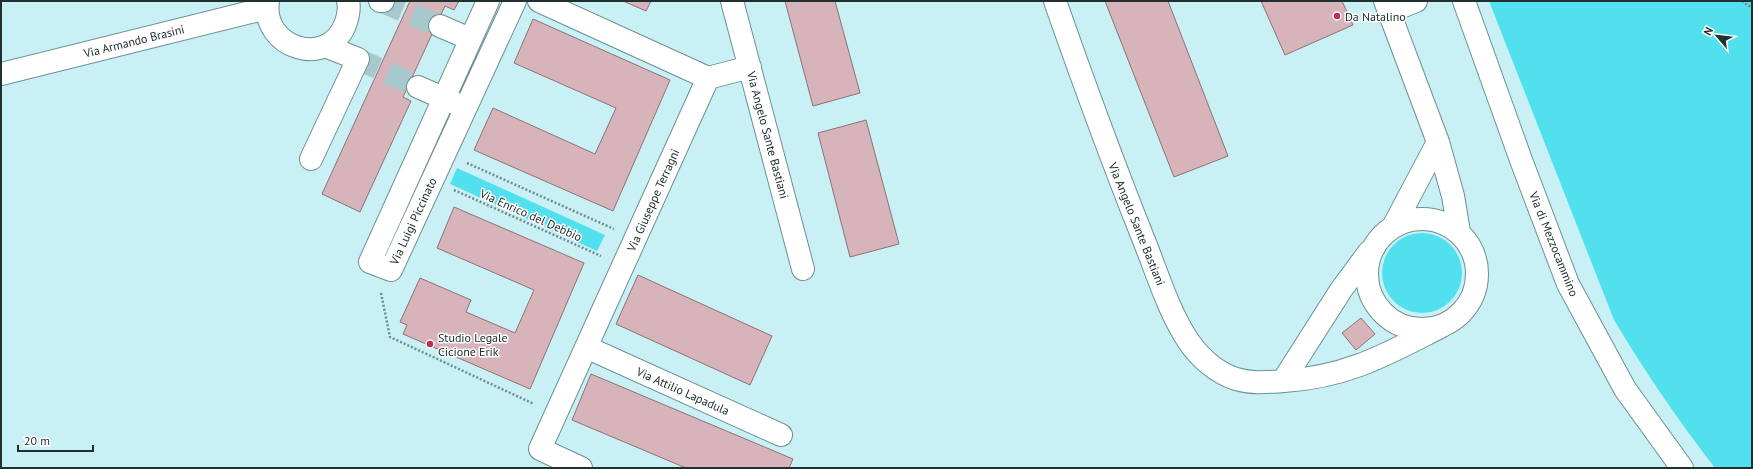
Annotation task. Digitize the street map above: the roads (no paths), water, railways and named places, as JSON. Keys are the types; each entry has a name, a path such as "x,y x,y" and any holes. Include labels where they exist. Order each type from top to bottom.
{"street":[{"path":"325,46 335,39 343,30 348,18 348,1"},
{"name":"Via Luigi Piccinato","path":"488,1 370,262 391,270 515,1"},
{"path":"539,1 708,78 750,67"},
{"name":"Via Angelo Sante Bastiani","path":"732,1 803,269"},
{"name":"Via Angelo Sante Bastiani","path":"1056,1 1107,149 1171,308 1183,332 1198,353 1216,369 1226,375 1255,382 1316,378 1359,366 1381,357 1442,326"},
{"path":"1416,1 1387,7 1438,142 1453,196 1459,232"},
{"name":"Via di Mezzocammino","path":"1464,1 1568,284 1625,390 1682,468"},
{"name":"Via Armando Brasini","path":"1,74 268,4 269,21 275,34 286,43 298,48 312,49 325,46 358,59 311,159"},
{"path":"440,26 470,39"},
{"name":"Via Giuseppe Terragni","path":"581,468 540,449 708,78"},
{"path":"418,86 466,107"},
{"path":"1283,381 1331,306 1376,242 1393,226 1438,142"},
{"path":"411,170 432,180"},
{"path":"1376,242 1369,258 1367,276 1370,293 1378,308 1391,320 1407,328 1425,330 1442,326 1458,316 1471,302 1477,284 1478,265 1471,247 1459,232 1444,222 1427,218 1409,220 1393,226"},
{"name":"Via Attilio Lapadula","path":"586,347 781,435"}],"tunnel":[{"path":"382,2 440,26"},
{"path":"358,59 418,87"}],"place":[{"name":"Da Natalino","path":"1337,16"},
{"name":"Studio Legale Cicione Erik","path":"430,344"}]}
